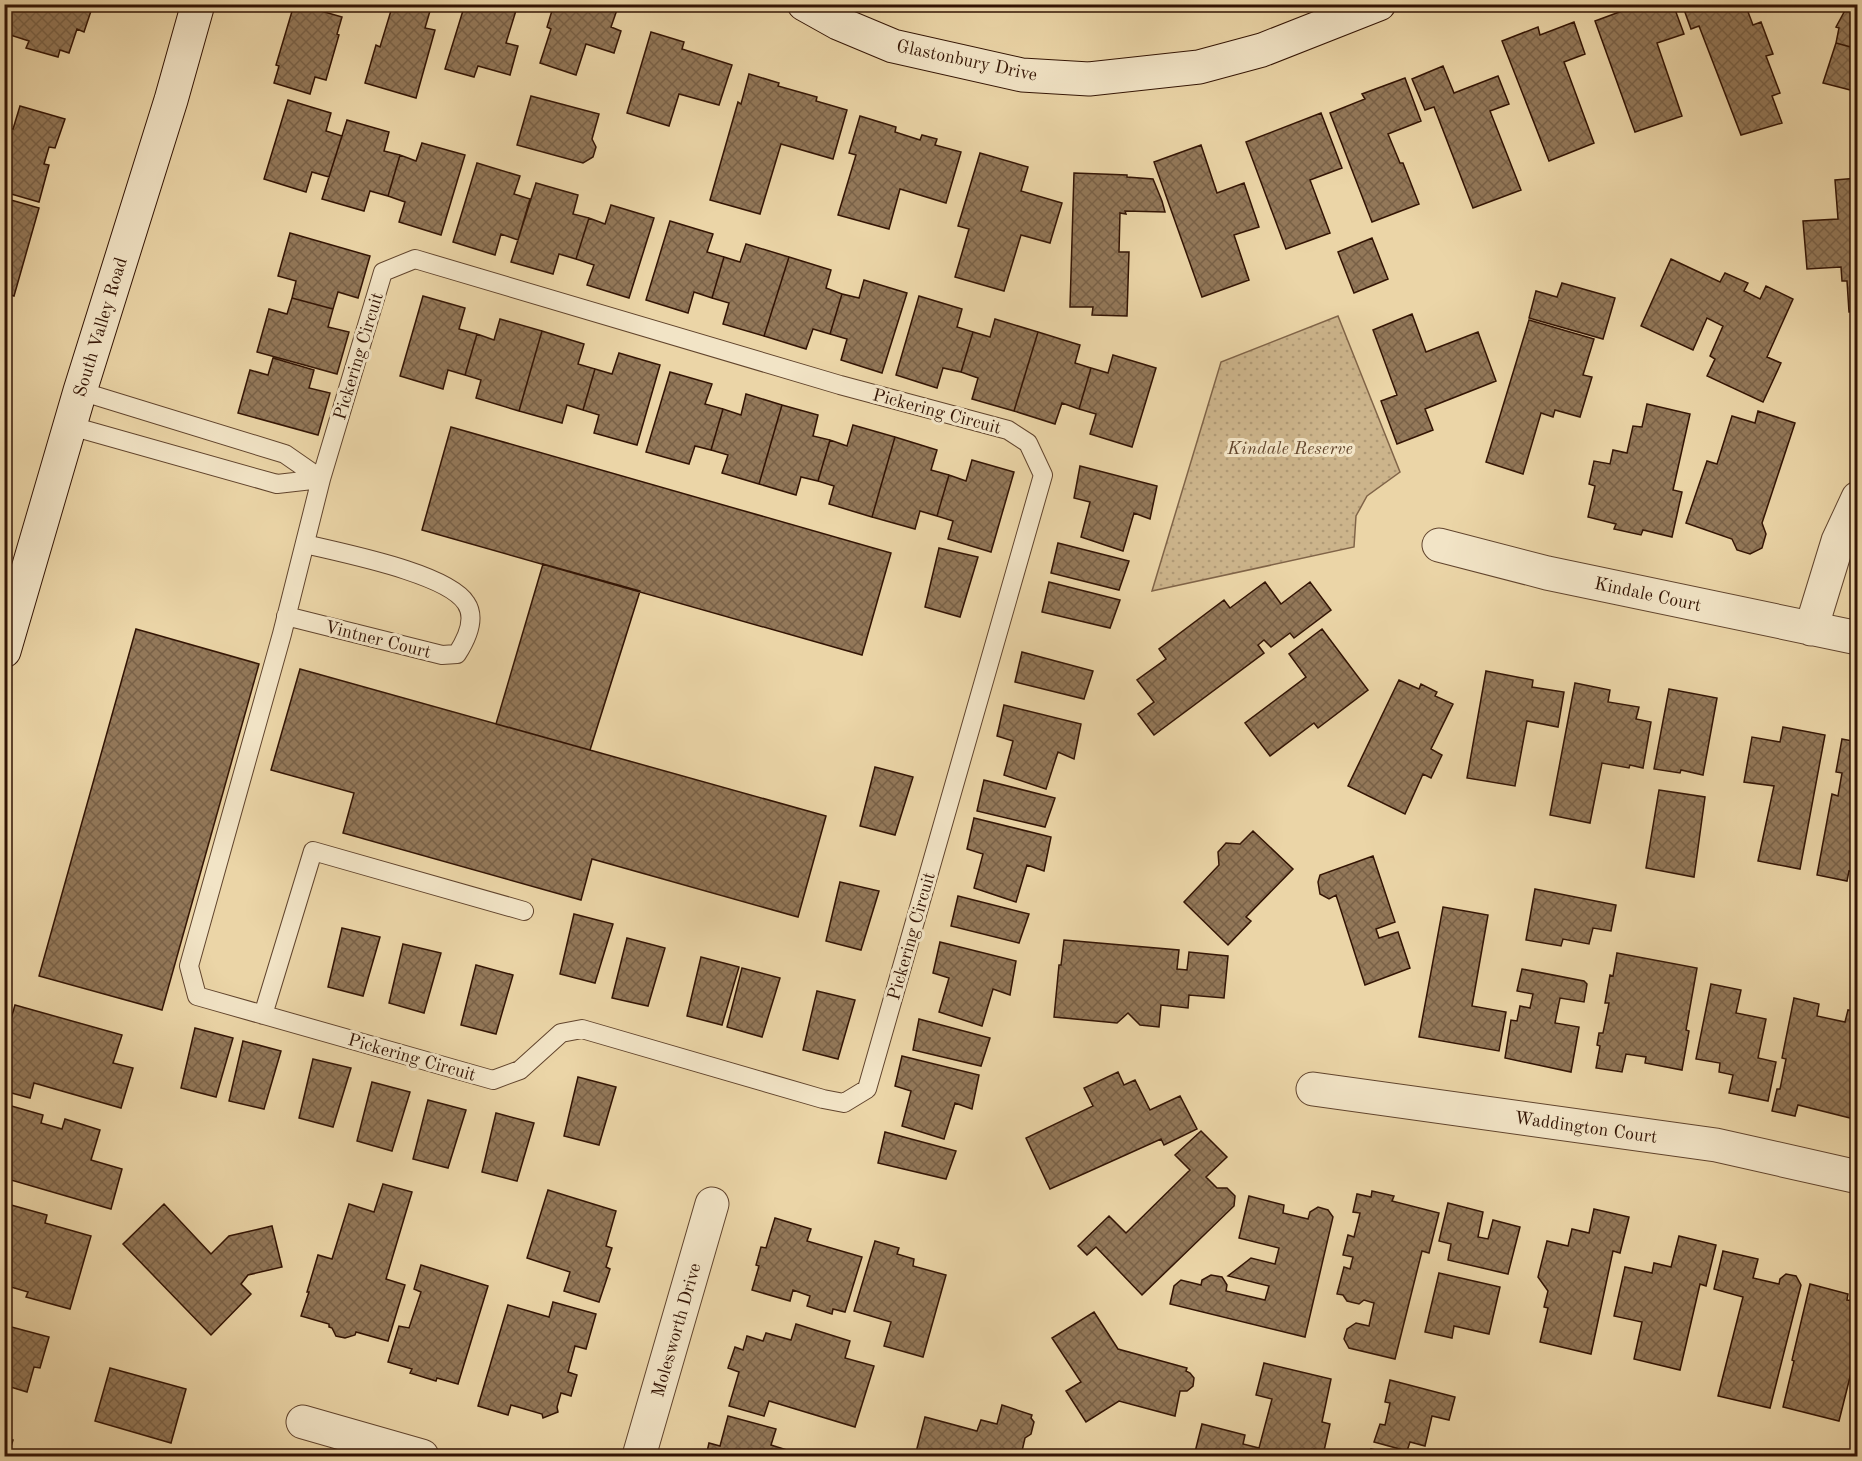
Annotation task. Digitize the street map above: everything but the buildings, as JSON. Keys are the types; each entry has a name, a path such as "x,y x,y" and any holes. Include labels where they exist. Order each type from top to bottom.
{"street":[{"name":"South Valley Road","path":"4,651 80,391 171,100 198,4"},
{"name":"Glastonbury Drive","path":"804,4 838,23 893,46 1022,75 1089,79 1199,67 1262,50 1379,4"},
{"path":"1811,629 1838,541 1857,498"},
{"name":"Kindale Court","path":"1439,545 1547,573 1857,638"},
{"name":"Waddington Court","path":"1313,1089 1716,1146 1857,1177"},
{"name":"Molesworth Drive","path":"639,1456 712,1204"},
{"path":"303,1422 422,1456"}],"lane":[{"name":"Pickering Circuit","path":"415,259 840,384 1008,430 1028,443 1043,475 867,1089 844,1102 822,1100 582,1029 561,1033 520,1070 493,1080 197,996 189,966 305,544 321,479 383,272 415,259"},
{"path":"80,391 285,454 321,479"},
{"path":"71,426 277,484 321,479"},
{"name":"Vintner Court","path":"286,616 442,656 457,654 466,641 471,621 467,603 451,588 423,575 305,544"},
{"path":"263,1015 313,851 524,911"}],"green space":[{"name":"Kindale Reserve","path":"1338,316 1400,472 1367,496 1356,516 1354,547 1152,591 1221,362"}]}
